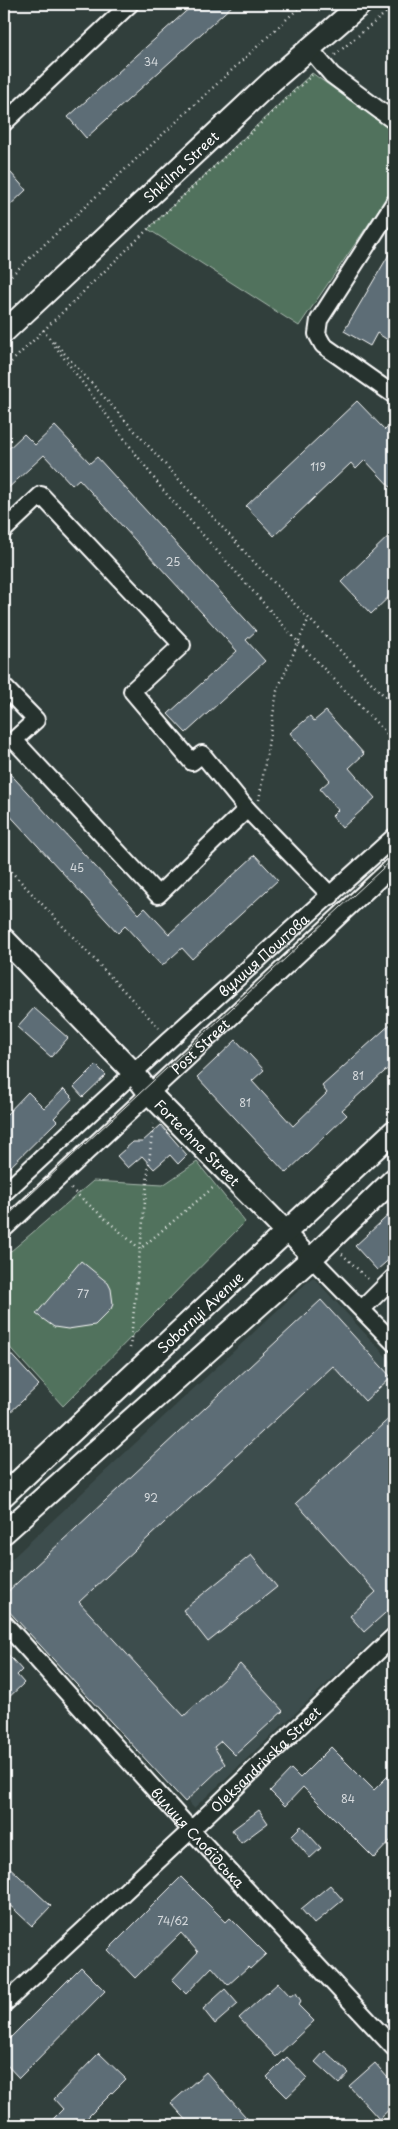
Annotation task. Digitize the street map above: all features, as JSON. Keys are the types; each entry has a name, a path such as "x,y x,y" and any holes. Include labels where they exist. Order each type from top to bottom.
{"main road":[{"name":"Shkilna Street","path":"4,332 272,81 361,4"},
{"name":"Fortechna Street","path":"4,939 134,1073 149,1093 286,1232"},
{"name":"Sobornyi Avenue","path":"4,1494 394,1131"},
{"path":"4,1533 313,1257 394,1179"}],"street":[{"path":"4,123 130,4"},
{"path":"309,48 332,75 394,121"},
{"path":"394,203 319,320 317,334 323,345 394,395"},
{"path":"4,530 41,495 182,645 132,691 192,762 202,754 251,813 331,896"},
{"path":"4,688 36,720 14,740 158,895 251,813"},
{"name":"вулиця Поштова","path":"134,1073 394,837"},
{"name":"Post Street","path":"4,1228 394,865"},
{"path":"4,1194 134,1073"},
{"name":"Fortechna Street","path":"286,1232 313,1257 394,1343"},
{"path":"362,1309 394,1277"},
{"name":"вулиця Слобідська","path":"4,1623 191,1830 394,2048"},
{"name":"Oleksandrivska Street","path":"4,2004 191,1830 394,1636"}],"path":[{"path":"4,282 303,4"},
{"path":"4,369 275,108 394,6"},
{"path":"43,330 308,620 394,706"},
{"path":"43,330 162,489 299,643 394,741"},
{"path":"251,813 277,691 308,620"},
{"path":"4,864 170,1039"},
{"path":"130,1348 154,1119"},
{"path":"140,1249 220,1182"},
{"path":"71,1189 140,1249"},
{"path":"339,1251 380,1291"}],"shaded area":[{"path":"313,1277 394,1365 394,1621 194,1808 4,1604 4,1566"}],"green space":[{"path":"312,73 394,132 394,187 299,326 148,229"},
{"path":"197,1162 245,1222 63,1406 4,1341 4,1257 93,1181 163,1185"}],"building":[{"path":"194,4 234,4 86,138 68,117"},
{"path":"4,165 26,190 4,211"},
{"path":"394,246 394,344 377,333 370,346 344,331"},
{"path":"357,401 385,430 394,421 394,491 365,460 356,469 351,463 274,536 246,506"},
{"path":"55,426 90,463 97,457 256,631 246,640 265,661 186,733 168,714 237,651 79,479 72,485 44,455 4,492 4,453 24,434 35,445"},
{"path":"394,531 394,592 371,614 341,582"},
{"path":"326,711 364,754 349,768 375,798 342,828 332,816 338,810 320,789 330,780 290,733 310,716 314,721"},
{"path":"4,767 139,914 145,908 169,934 255,855 278,880 192,959 182,948 162,966 125,926 118,933 4,809"},
{"path":"34,1008 68,1038 51,1057 17,1027"},
{"path":"394,1021 394,1063 342,1110 347,1115 286,1173 197,1077 236,1040 264,1070 252,1081 293,1126 327,1093 322,1086"},
{"path":"96,1065 106,1075 83,1097 74,1087"},
{"path":"64,1089 73,1098 54,1118 57,1121 4,1173 4,1117 28,1092 44,1108"},
{"path":"161,1125 187,1155 178,1164 170,1155 154,1169 142,1156 128,1168 117,1156 133,1142 142,1142"},
{"path":"394,1210 394,1255 377,1270 355,1246"},
{"path":"81,1261 108,1283 111,1289 113,1304 111,1309 95,1325 68,1329 54,1327 36,1314"},
{"path":"321,1300 391,1377 365,1401 333,1366 79,1602 184,1716 240,1664 283,1711 235,1755 221,1741 214,1747 225,1764 185,1802 4,1606 4,1595"},
{"path":"4,1347 39,1385 4,1418"},
{"path":"394,1414 394,1605 364,1632 350,1616 376,1592 296,1503"},
{"path":"251,1555 277,1587 208,1642 183,1610"},
{"path":"4,1650 22,1670 17,1675 24,1683 4,1702"},
{"path":"331,1747 374,1790 394,1770 394,1837 374,1858 303,1787 285,1806 270,1791 291,1769 300,1778"},
{"path":"259,1810 268,1823 241,1843 232,1830"},
{"path":"301,1826 321,1848 310,1858 291,1836"},
{"path":"4,1862 51,1906 32,1926 4,1900"},
{"path":"181,1877 226,1922 230,1918 266,1954 250,1969 248,1967 228,1985 212,1967 186,1994 172,1980 198,1952 181,1933 135,1978 108,1950"},
{"path":"330,1885 343,1900 314,1924 301,1909"},
{"path":"81,1967 105,1991 19,2078 4,2062 4,2044"},
{"path":"278,1983 290,1996 296,1993 301,2001 298,2005 314,2021 276,2057 239,2018"},
{"path":"225,1989 238,2004 215,2024 203,2009"},
{"path":"325,2051 349,2073 339,2084 315,2062"},
{"path":"99,2053 126,2079 80,2125 47,2125 63,2109 54,2099"},
{"path":"287,2057 307,2078 287,2097 267,2077"},
{"path":"375,2063 394,2085 394,2105 379,2119 349,2086"},
{"path":"206,2072 253,2125 191,2125 171,2103"}],"tram line":[{"path":"4,1219 394,858"}]}
